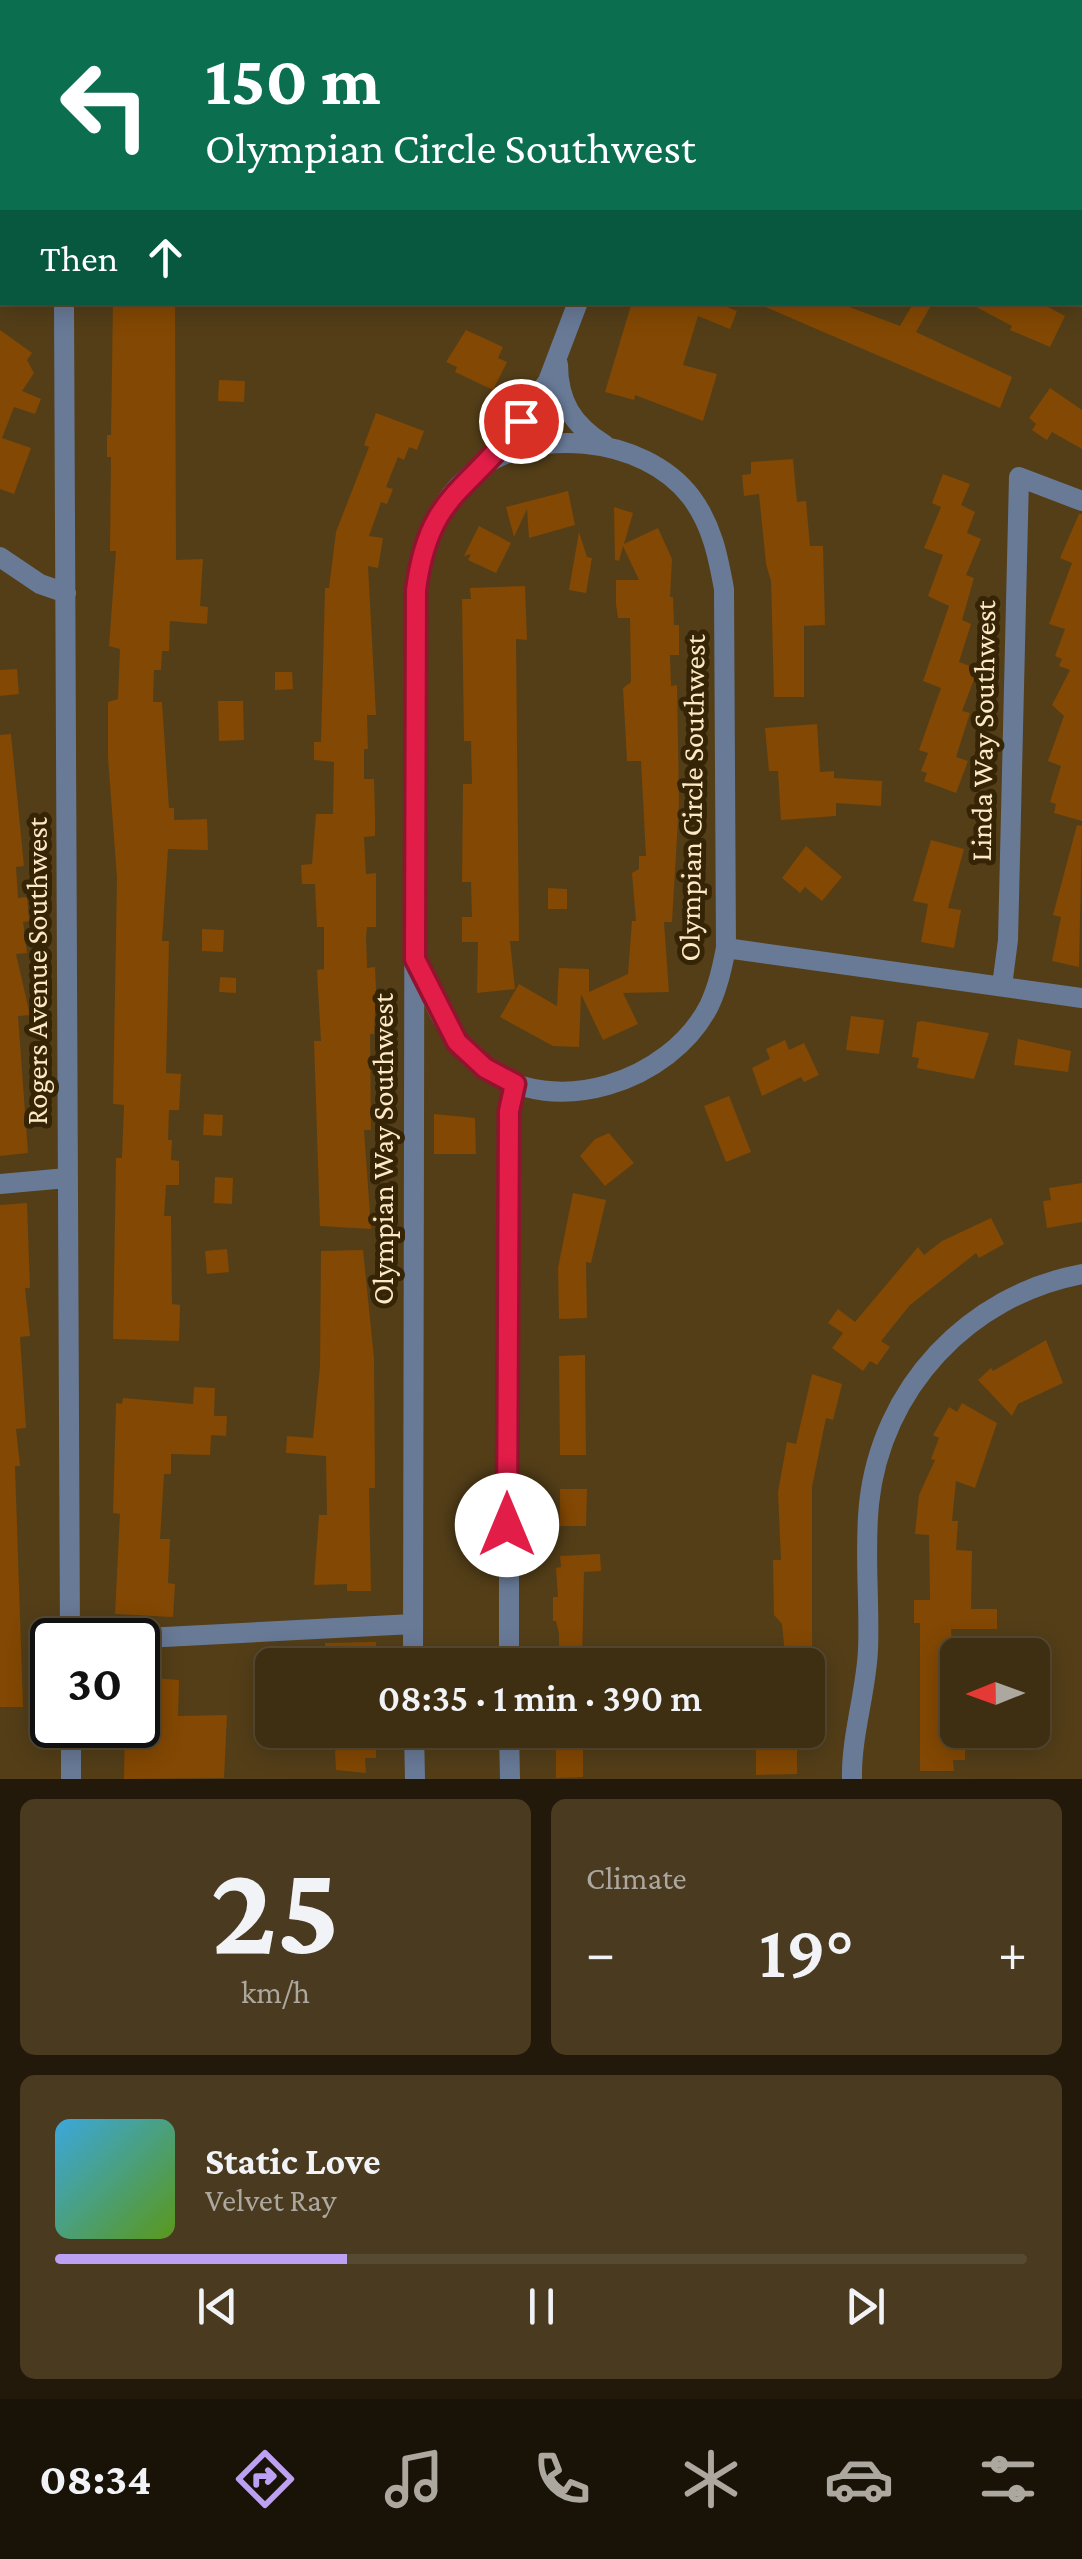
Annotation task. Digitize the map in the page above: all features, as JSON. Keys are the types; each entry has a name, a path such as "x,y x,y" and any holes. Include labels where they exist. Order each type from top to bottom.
{"street":[{"name":"Rogers Avenue Southwest","path":"64,305 70,1618"},
{"name":"Olympian Way Southwest","path":"490,461 558,362 577,305"},
{"path":"558,362 560,390 573,420 605,446"},
{"name":"Olympian Circle Southwest","path":"415,959 457,1042 485,1068 515,1084 551,1092 589,1090 620,1080 662,1057 688,1036 708,1009 720,978 726,948 724,589 716,542 690,496 650,461 605,446 535,448"},
{"name":"Olympian Way Southwest","path":"413,1648 416,590 420,553 438,512 470,474 490,461 535,448"},
{"name":"Linda Way Southwest","path":"1002,986 1008,940 1019,477 1082,502"},
{"path":"0,557 40,584 66,593"},
{"path":"726,948 1082,998"},
{"path":"509,1648 508,1150 509,1111 515,1084"},
{"path":"0,1184 68,1178"},
{"path":"852,1779 868,1654 869,1503 882,1445 907,1392 934,1355 967,1324 1019,1292 1047,1280 1082,1274"},
{"path":"160,1637 413,1624"},
{"path":"70,1748 71,1779"},
{"path":"414,1748 415,1779"},
{"path":"509,1748 510,1779"}],"building":[{"path":"113,305 175,305 176,560 203,559 200,606 208,607 207,624 170,621 169,651 162,651 161,670 154,670 153,702 162,702 169,808 174,808 174,820 207,819 208,850 168,849 162,941 169,941 166,1073 181,1074 179,1110 169,1110 168,1140 172,1140 171,1160 179,1161 179,1185 166,1185 164,1216 171,1216 172,1304 180,1305 179,1341 113,1339 116,1158 122,1158 124,1105 113,1104 117,878 108,702 118,699 120,649 109,646 116,551 110,551 111,457 107,457 107,435 111,435"},
{"path":"631,305 722,305 737,311 730,329 698,316 683,365 717,374 703,421 635,395 634,400 605,392"},
{"path":"761,305 844,305 900,326 912,305 931,305 916,332 1012,377 1000,408"},
{"path":"973,305 1045,305 1065,316 1050,347 1010,330 1012,326"},
{"path":"0,330 32,353 27,360 34,373 22,391 41,399 35,414 14,407 2,438 31,448 14,494 0,489"},
{"path":"466,330 503,347 498,358 507,362 493,390 455,372 457,367 446,362"},
{"path":"219,380 245,381 244,402 218,401"},
{"path":"1050,388 1082,410 1082,449 1052,432 1047,440 1032,430 1036,424 1029,418"},
{"path":"376,413 424,431 417,450 409,447 404,460 398,457 386,487 393,489 387,504 381,502 369,536 383,538 378,568 368,566 376,715 367,715 368,749 364,749 364,779 374,779 375,814 375,836 364,837 366,874 376,873 376,927 367,927 366,937 367,968 375,967 376,989 374,1034 370,1034 371,1130 364,1130 371,1229 320,1226 314,1041 321,1041 317,970 324,969 324,927 317,927 315,884 302,884 301,865 312,864 316,814 333,814 334,762 314,760 314,742 321,742 325,588 329,588 336,532 369,447 364,445"},
{"path":"793,459 797,502 806,501 810,546 823,546 825,625 804,626 804,697 774,697 771,581 759,494 744,496 742,475 751,474 751,462"},
{"path":"943,474 970,484 961,505 975,512 967,533 981,539 966,575 974,578 962,620 971,624 959,662 978,669 962,711 970,713 956,757 968,761 956,793 924,781 927,773 921,771 928,753 919,750 941,688 923,681 949,606 928,596 943,555 924,548 941,507 932,503"},
{"path":"568,491 575,525 529,538 527,509 514,537 506,507"},
{"path":"614,507 633,513 624,544 658,528 672,559 670,597 674,625 679,625 679,655 670,655 671,686 677,685 679,803 672,922 664,922 669,992 623,993 638,1024 603,1040 581,994 579,1047 553,1046 500,1017 519,984 557,1006 559,968 589,969 589,992 628,974 632,921 636,921 632,873 639,869 639,856 646,856 641,761 627,761 623,688 631,682 630,618 618,618 616,604 616,580 639,580 623,546 619,561 615,560"},
{"path":"1079,514 1082,821 1054,813 1056,804 1050,802 1061,766 1048,761 1064,716 1052,705 1070,670 1059,666 1062,659 1055,656 1065,629 1049,624 1072,563 1060,558"},
{"path":"479,526 511,543 496,573 468,560 471,554 464,556"},
{"path":"579,532 587,557 592,558 586,593 569,590"},
{"path":"525,586 527,640 516,639 519,941 510,941 515,989 477,993 478,942 462,942 462,917 472,917 471,882 462,882 463,784 472,784 471,741 464,741 462,599 471,599 470,588"},
{"path":"17,669 19,694 0,696 0,670"},
{"path":"275,672 292,672 293,689 275,690"},
{"path":"218,701 243,701 244,740 219,741"},
{"path":"817,724 820,772 834,771 834,778 882,781 881,806 836,803 836,816 781,820 778,771 769,771 765,728"},
{"path":"11,734 24,866 16,867 18,898 27,897 29,921 23,922 27,953 16,954 30,1015 18,1016 28,1153 0,1156 0,735"},
{"path":"1077,825 1082,826 1079,967 1052,961 1061,917 1053,915"},
{"path":"931,840 964,849 948,908 961,910 954,948 921,942 928,904 913,901"},
{"path":"806,846 842,877 822,901 805,887 800,893 782,878"},
{"path":"548,888 567,889 567,909 548,909"},
{"path":"202,929 224,930 223,952 202,951"},
{"path":"220,977 236,978 236,993 219,992"},
{"path":"851,1016 884,1020 879,1054 846,1050"},
{"path":"917,1022 989,1033 974,1079 917,1068 919,1058 912,1057"},
{"path":"1018,1039 1071,1051 1068,1072 1014,1065"},
{"path":"785,1040 789,1050 804,1043 819,1075 804,1082 801,1077 762,1096 752,1068 770,1059 766,1049"},
{"path":"729,1096 751,1152 726,1162 704,1106"},
{"path":"204,1114 223,1115 222,1136 203,1135"},
{"path":"434,1114 475,1118 476,1154 434,1154"},
{"path":"609,1133 634,1163 605,1186 580,1156 595,1139"},
{"path":"215,1177 233,1178 232,1204 214,1203"},
{"path":"1082,1183 1082,1222 1047,1228 1043,1201 1051,1200 1049,1188"},
{"path":"573,1193 606,1200 591,1263 586,1262 587,1318 559,1319 558,1268"},
{"path":"27,1203 30,1288 25,1288 30,1336 20,1337 26,1428 16,1429 20,1466 15,1466 23,1707 0,1707 0,1205"},
{"path":"991,1218 1004,1244 979,1258 976,1253 910,1305 881,1341 890,1347 877,1365 870,1361 863,1371 832,1348 843,1333 828,1323 838,1309 855,1322 918,1247 924,1255 942,1241"},
{"path":"227,1249 229,1272 207,1274 205,1251"},
{"path":"363,1250 374,1358 375,1488 369,1488 371,1591 347,1591 347,1584 314,1585 319,1515 327,1515 326,1456 286,1453 287,1436 313,1438 320,1366 321,1251"},
{"path":"1046,1340 1063,1383 1018,1404 1012,1416 978,1380 991,1368 993,1371"},
{"path":"585,1355 586,1455 560,1455 559,1356"},
{"path":"812,1374 842,1384 833,1420 826,1418 812,1487 812,1648 784,1648 782,1624 774,1615 773,1560 781,1560 778,1492 787,1442 796,1444"},
{"path":"194,1387 215,1388 214,1416 227,1416 226,1436 211,1435 210,1455 171,1454 171,1474 164,1474 160,1539 170,1539 168,1583 175,1584 173,1617 115,1614 120,1514 113,1513 116,1403 122,1404 123,1398 193,1404"},
{"path":"962,1403 997,1423 975,1488 956,1481 952,1521 958,1521 956,1550 972,1551 971,1609 997,1609 997,1629 951,1629 952,1638 940,1638 940,1748 965,1748 965,1760 953,1760 954,1771 920,1771 920,1623 914,1623 914,1600 930,1600 929,1535 915,1534 919,1495 935,1460 931,1459 939,1438 933,1435 949,1407 957,1412"},
{"path":"560,1489 587,1489 586,1526 560,1526"},
{"path":"600,1554 601,1571 584,1572 582,1648 559,1648 553,1597 558,1597 556,1568 561,1567 560,1556"},
{"path":"376,1642 376,1648 325,1648 325,1643"},
{"path":"160,1679 179,1680 178,1716 227,1715 224,1778 124,1779 125,1748 160,1748"},
{"path":"376,1748 376,1758 365,1758 366,1773 336,1770 335,1751"},
{"path":"556,1748 583,1748 583,1777 556,1778"},
{"path":"756,1748 797,1748 797,1774 756,1775"}],"route":[{"path":"507,1525 509,1111 515,1084 485,1068 457,1042 431,998 415,959 416,590 420,553 438,512 470,474 490,461 521,421"}]}
